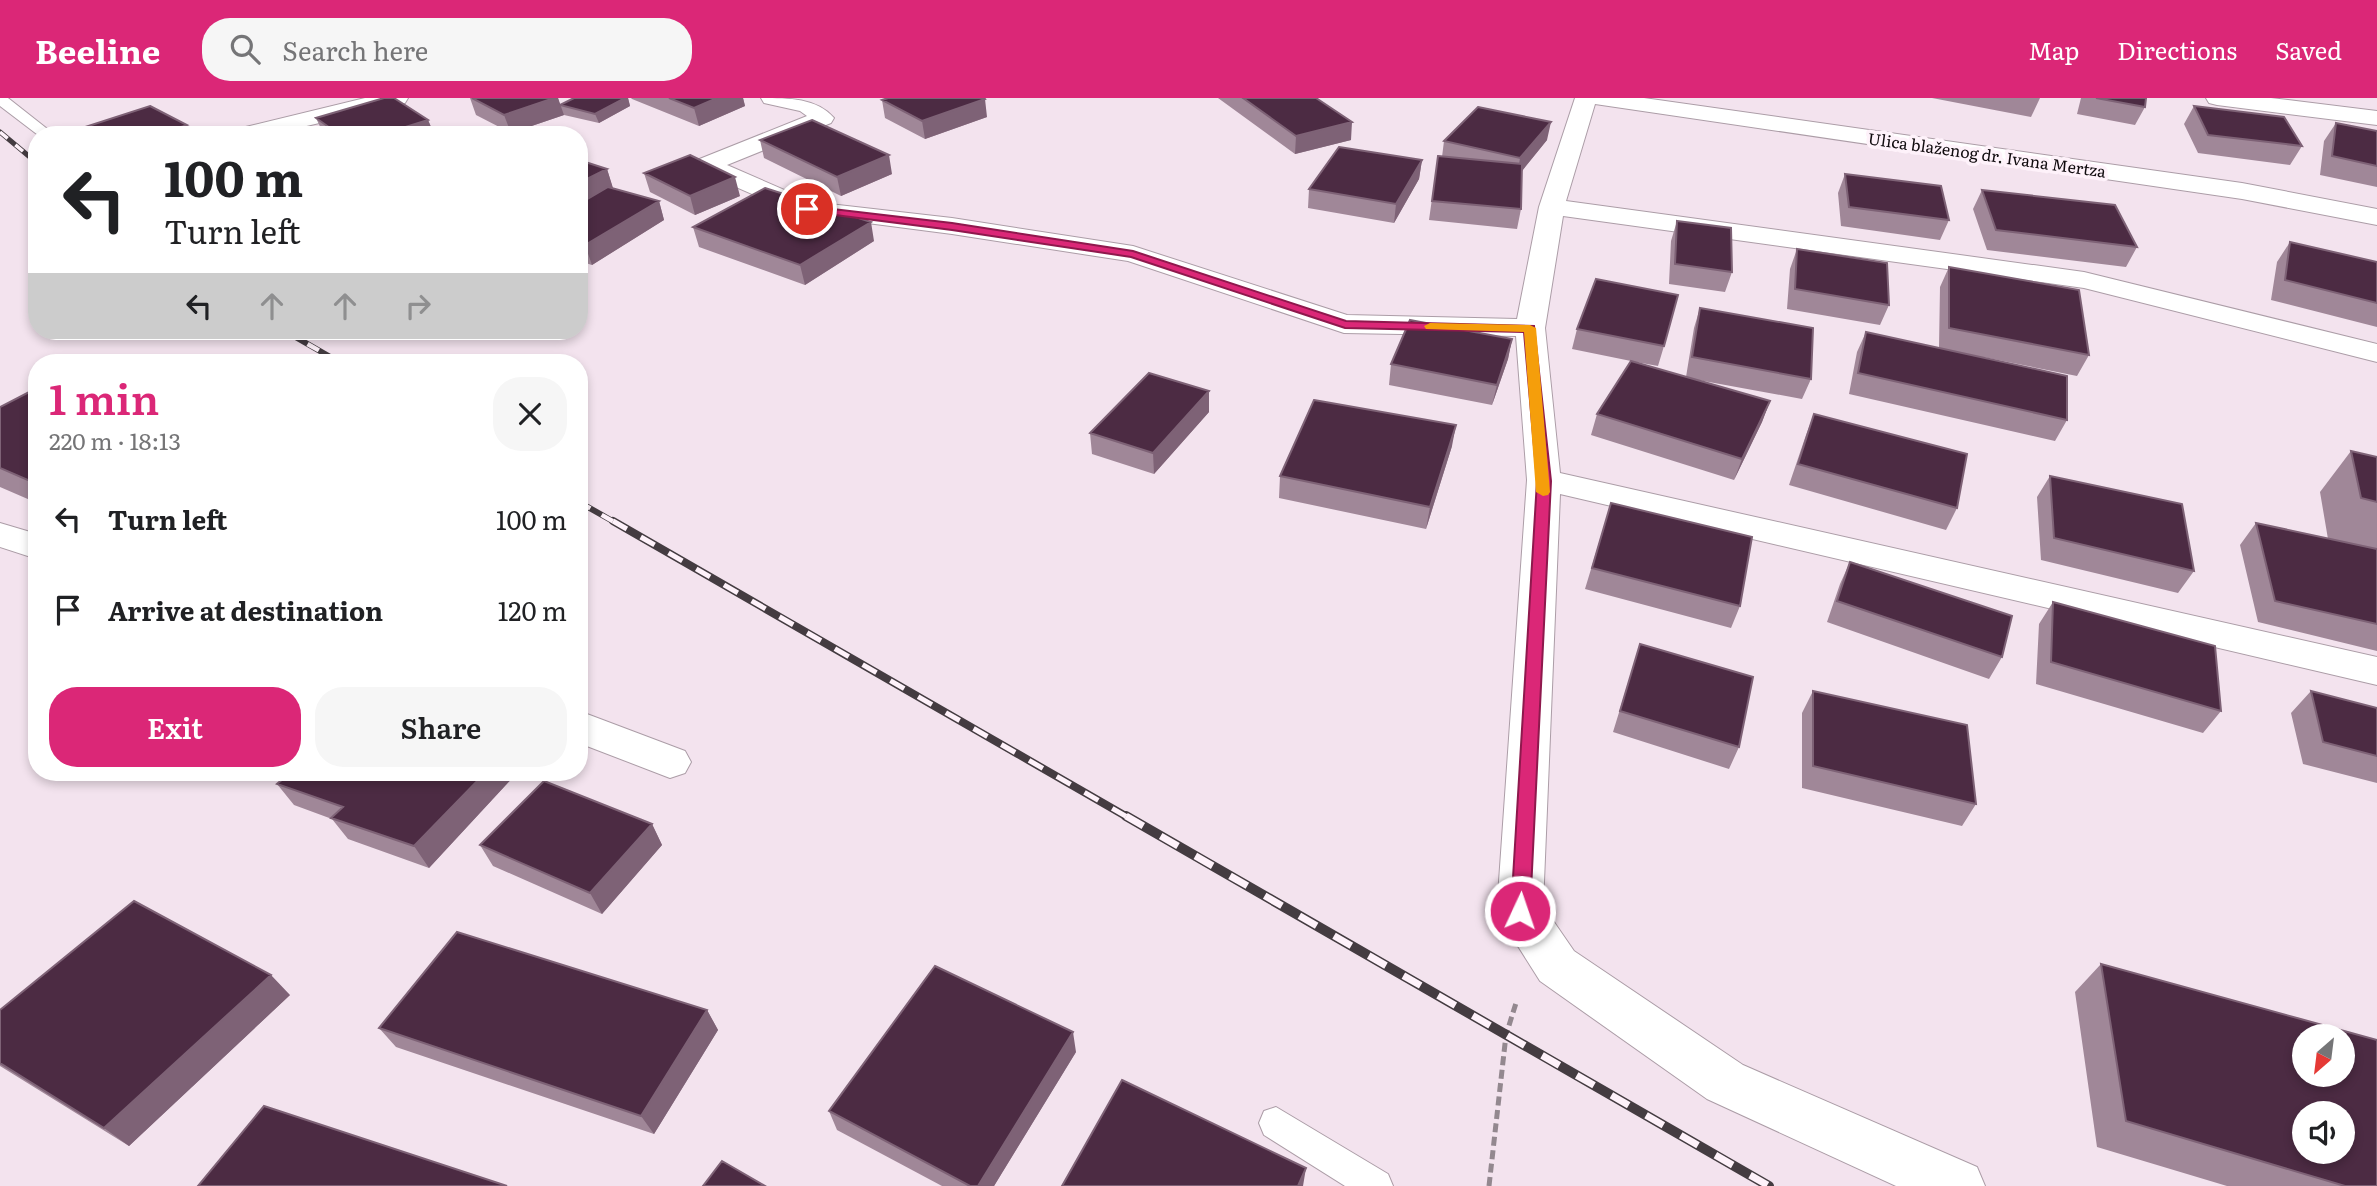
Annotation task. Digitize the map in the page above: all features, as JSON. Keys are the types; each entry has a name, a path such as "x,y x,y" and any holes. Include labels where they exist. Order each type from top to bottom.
{"street":[{"path":"273,126 397,98"},
{"path":"772,98 808,106 823,118 706,165 807,209 952,226 1133,254 1345,324 1530,328"},
{"path":"1586,98 1552,207 1530,328 1544,481 1520,911 1557,966 1725,1082 1958,1186"},
{"name":"Ulica blaženog dr. Ivana Mertza","path":"1597,98 2242,191 2377,217"},
{"path":"2217,98 2377,118"},
{"path":"1552,207 2084,280 2377,353"},
{"path":"1544,481 2377,671"},
{"path":"0,534 28,544"},
{"path":"588,730 670,762"}],"lane":[{"path":"0,99 36,126"},
{"path":"1276,1123 1376,1186"}],"path":[{"path":"1489,1186 1506,1035 1522,982 1557,966"}],"building":[{"path":"384,98 394,98 428,120 409,126 327,126 316,118"},
{"path":"472,98 554,98 504,115"},
{"path":"574,98 625,98 595,114 560,105"},
{"path":"669,98 717,98 694,108"},
{"path":"1243,98 1316,98 1352,122 1296,136"},
{"path":"2096,98 2146,98 2145,107"},
{"path":"985,99 922,121 882,100"},
{"path":"150,106 187,125 184,126 88,126"},
{"path":"2194,106 2284,117 2302,146 2208,135"},
{"path":"1478,107 1551,122 1520,158 1444,141"},
{"path":"812,120 889,155 837,177 760,140"},
{"path":"2336,123 2377,131 2377,166 2332,156"},
{"path":"1339,147 1422,160 1396,204 1309,189"},
{"path":"690,155 735,177 690,196 644,173"},
{"path":"1438,156 1522,164 1521,209 1432,201"},
{"path":"588,163 607,169 588,178"},
{"path":"1845,174 1941,186 1949,220 1849,207"},
{"path":"608,187 659,201 588,243 588,199"},
{"path":"765,188 871,222 800,265 693,227"},
{"path":"1982,190 2115,205 2137,247 1996,230"},
{"path":"1677,221 1731,228 1732,272 1675,264"},
{"path":"2290,242 2377,262 2377,303 2285,280"},
{"path":"1797,249 1887,263 1889,305 1795,289"},
{"path":"1949,267 2079,290 2089,355 1949,328"},
{"path":"1596,279 1678,295 1664,346 1577,329"},
{"path":"1700,308 1813,328 1811,379 1692,357"},
{"path":"1410,320 1512,339 1497,385 1391,364"},
{"path":"1866,332 2067,376 2067,420 1858,373"},
{"path":"1631,361 1770,401 1742,459 1597,414"},
{"path":"1149,373 1209,391 1153,453 1090,433"},
{"path":"28,393 28,480 0,468 0,407"},
{"path":"1314,400 1456,425 1430,507 1280,476"},
{"path":"1814,414 1967,454 1957,508 1798,464"},
{"path":"2351,451 2377,457 2377,502 2361,498"},
{"path":"2050,476 2182,504 2194,571 2054,538"},
{"path":"1611,503 1752,537 1740,606 1592,568"},
{"path":"2256,523 2377,549 2377,624 2275,601"},
{"path":"1850,562 2012,616 2002,657 1837,601"},
{"path":"2053,602 2215,646 2221,711 2051,662"},
{"path":"1640,644 1753,677 1739,747 1620,711"},
{"path":"1813,691 1967,725 1976,804 1813,766"},
{"path":"2311,691 2377,708 2377,756 2323,742"},
{"path":"280,781 477,781 414,846 331,818 343,807 277,784"},
{"path":"544,781 652,824 590,893 480,845"},
{"path":"134,901 271,975 104,1128 0,1063 0,1010"},
{"path":"457,932 707,1010 641,1116 379,1028"},
{"path":"2101,964 2319,1024 2292,1024 2292,1087 2356,1087 2356,1034 2377,1040 2377,1186 2345,1186 2126,1121"},
{"path":"935,966 1073,1032 978,1186 970,1186 829,1111"},
{"path":"1122,1080 1306,1168 1298,1186 1062,1186"},
{"path":"264,1106 507,1186 198,1186"},
{"path":"722,1161 765,1186 703,1186"}],"railway":[{"path":"0,132 28,155"},
{"path":"301,340 325,354"},
{"path":"588,507 616,523"},
{"path":"613,521 1129,818"},
{"path":"1126,816 1769,1186"}],"slow traffic":[{"path":"1430,326 1530,328 1543,492"}],"route":[{"path":"807,209 952,226 1133,254 1345,324 1530,328 1544,481 1520,911"}]}
